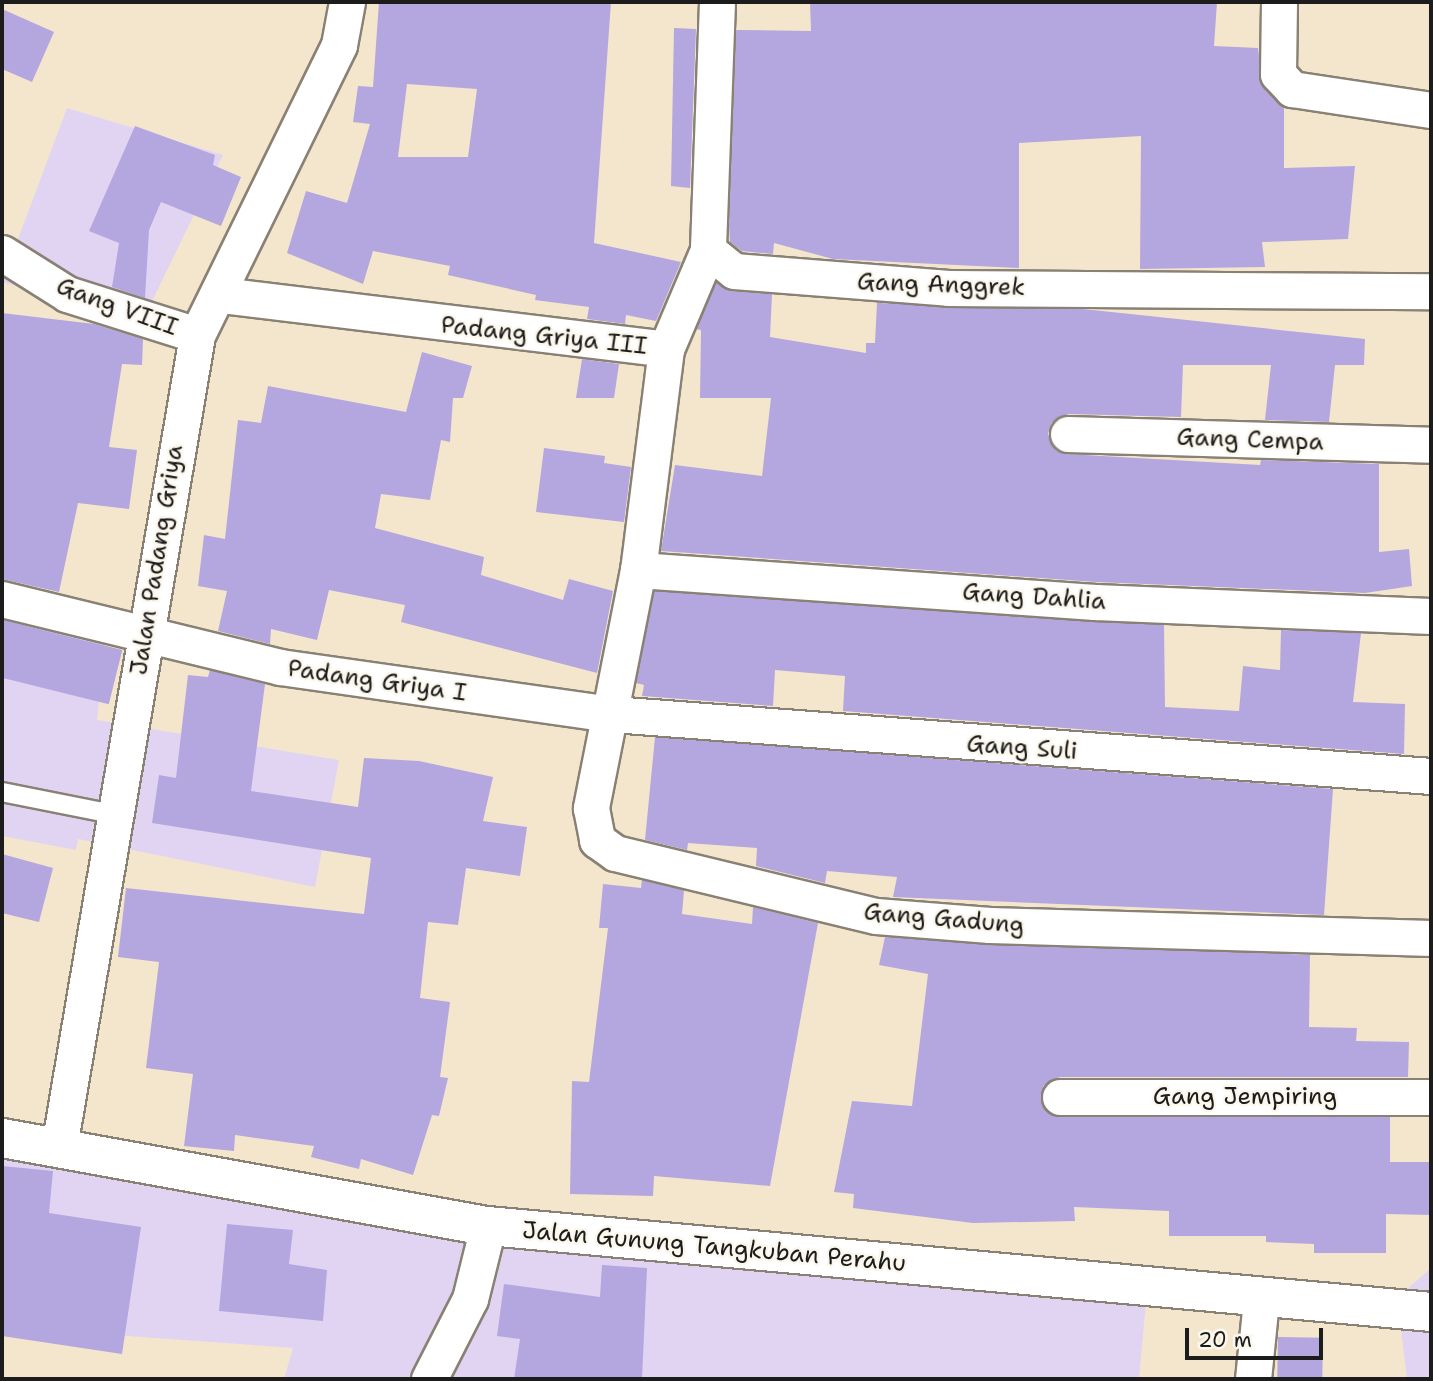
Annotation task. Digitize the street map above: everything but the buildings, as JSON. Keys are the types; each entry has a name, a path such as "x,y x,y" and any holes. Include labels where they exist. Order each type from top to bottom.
{"street":[{"name":"Jalan Padang Griya","path":"59,1147 117,814 144,632 197,335 221,295 339,45 347,2"},
{"path":"666,349 708,250 717,2"},
{"path":"1279,2 1278,74 1292,89 1431,110"},
{"name":"Gang Anggrek","path":"708,250 733,271 764,278 948,288 1431,291"},
{"name":"Gang VIII","path":"2,253 67,294 197,335"},
{"name":"Padang Griya III","path":"221,295 666,349 638,570 612,714"},
{"name":"Gang Cempa","path":"1068,435 1431,445"},
{"name":"Gang Dahlia","path":"638,570 1095,602 1431,616"},
{"name":"Padang Griya I","path":"2,599 280,667 612,714"},
{"name":"Gang Suli","path":"612,714 1431,776"},
{"name":"Gang Gadung","path":"612,714 592,827 615,853 645,865 876,916 990,926 1431,938"},
{"name":"Gang Jempiring","path":"1059,1097 1431,1097"},
{"name":"Jalan Gunung Tangkuban Perahu","path":"2,1138 488,1226 1261,1300 1431,1311"},
{"path":"429,1379 470,1300 488,1226"},
{"path":"1253,1379 1261,1300"}],"lane":[{"path":"2,792 117,814"}],"shaded area":[{"path":"67,108 223,155 142,322 2,282"},
{"path":"2,583 109,609 97,720 339,760 315,887 78,839 76,850 2,836"},
{"path":"2,1138 439,1221 1147,1290 1139,1379 284,1379 293,1348 2,1327"},
{"path":"1431,1268 1431,1379 1407,1379 1397,1298"}]}
